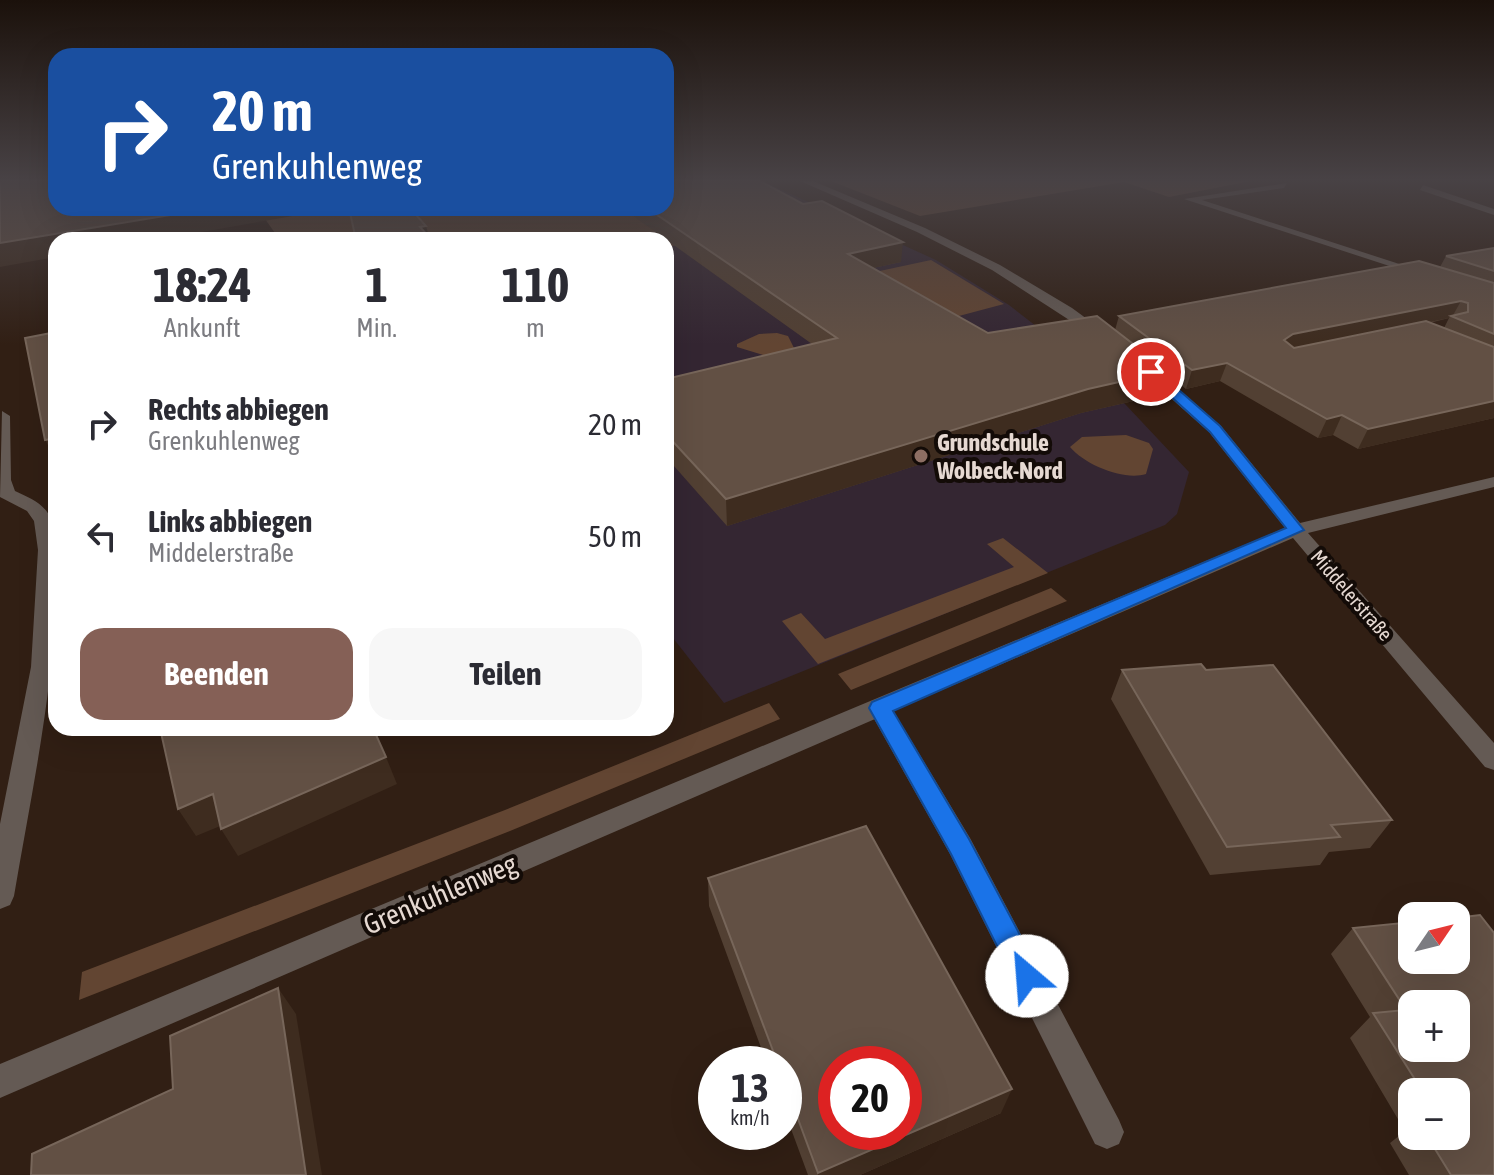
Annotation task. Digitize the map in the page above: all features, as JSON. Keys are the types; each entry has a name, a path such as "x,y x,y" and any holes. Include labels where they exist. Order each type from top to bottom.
{"street":[{"path":"935,236 1030,287 1114,344"},
{"path":"1303,236 1431,277"},
{"name":"Middelerstraße","path":"1126,354 1215,429 1296,530 1494,760"},
{"path":"0,896 42,667 48,550 43,521 34,507 7,494 2,480 2,416"},
{"name":"Grenkuhlenweg","path":"0,1081 1296,530 1494,482"},
{"path":"880,708 960,846 1107,1132"}],"shaded area":[{"name":"Grundschule Wolbeck-Nord","path":"674,236 883,236 936,260 1009,305 1094,371 1189,472 1177,514 1165,525 724,703 674,639"},
{"path":"674,236 726,236 674,246"},
{"path":"931,260 1004,304 880,337 805,287"},
{"path":"759,334 788,336 795,350 776,359 737,347 737,344"},
{"path":"1126,435 1149,443 1153,449 1146,474 1137,476 1105,470 1085,460 1070,447 1082,437"},
{"path":"1003,538 1048,573 818,664 782,621 801,613 825,639 1014,567 987,544"},
{"path":"1051,588 1067,601 851,690 838,674"},
{"path":"769,703 780,719 510,831 79,1000 82,972 505,810"}],"building":[{"path":"0,236 44,236 0,243"},
{"path":"688,236 891,236 903,242 848,254 988,333 1097,316 1168,371 1088,389 726,499 674,443 674,377 837,338"},
{"path":"1494,248 1494,271 1446,256"},
{"path":"1419,261 1494,283 1494,334 1451,316 1468,312 1468,303 1461,301 1293,334 1284,340 1294,348 1426,321 1494,347 1494,401 1368,429 1342,415 1327,419 1227,363 1192,370 1119,316"},
{"path":"48,334 48,439 45,440 25,338"},
{"path":"1201,664 1206,670 1273,665 1392,820 1331,825 1340,837 1227,847 1122,670"},
{"path":"162,736 377,736 386,757 221,829 213,794 178,809"},
{"path":"866,826 1012,1089 922,1128 922,1046 818,1046 818,1150 871,1150 818,1173 802,1130 802,1046 771,1046 708,878"},
{"path":"1480,915 1494,933 1494,1175 1451,1175 1436,1150 1470,1150 1470,1078 1414,1078 1404,1062 1470,1062 1470,990 1398,990 1398,998 1353,928 1398,923 1398,974 1470,974 1470,916"},
{"path":"278,988 306,1175 31,1175 32,1154 173,1089 170,1036"},
{"path":"1398,1011 1398,1052 1373,1013"}],"place":[{"name":"Grundschule Wolbeck-Nord","path":"921,456"}],"route":[{"path":"1027,976 960,846 880,708 1118,603 1296,530 1215,429 1151,372"}]}
